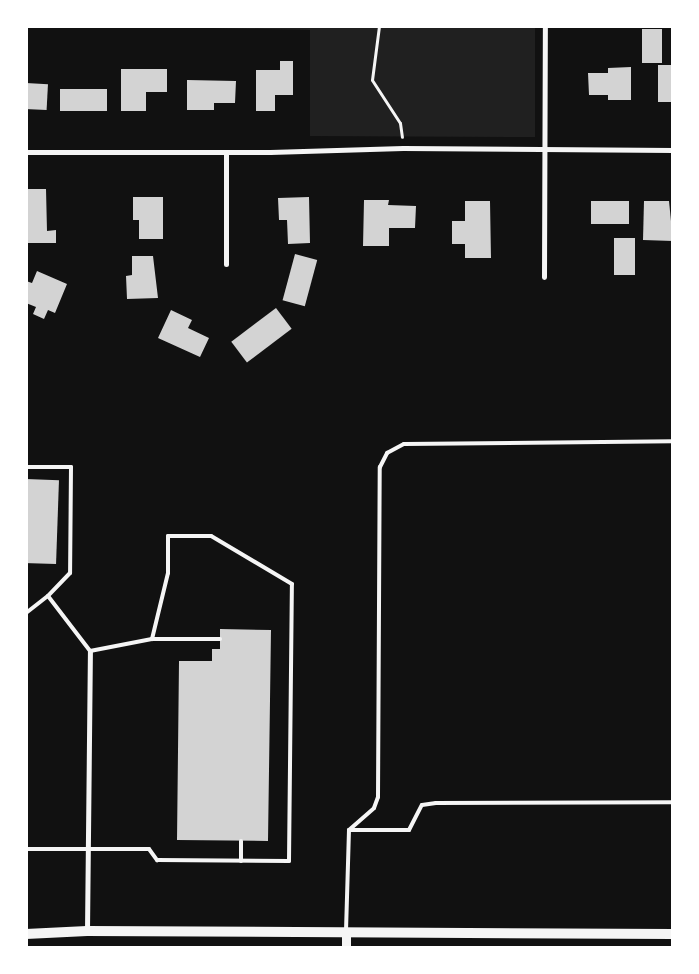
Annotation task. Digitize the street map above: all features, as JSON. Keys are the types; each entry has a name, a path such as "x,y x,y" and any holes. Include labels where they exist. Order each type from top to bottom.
{"main road":[{"path":"26,934 87,931 673,934"}],"street":[{"path":"544,277 545,26"},
{"path":"26,152 226,153 402,148 673,150"},
{"path":"226,153 226,264"},
{"path":"87,931 90,651"},
{"path":"346,933 346,948"}],"lane":[{"path":"346,933 349,830 374,808 378,797 380,468 387,453 404,444 673,441"},
{"path":"26,467 71,467 70,573 48,596 26,613"},
{"path":"26,849 149,850 157,860 288,861 292,584 211,536 168,536 168,573 152,639"},
{"path":"48,596 90,651 152,639 220,639"},
{"path":"26,708 26,759"},
{"path":"349,830 410,830 422,805 436,803 673,802"},
{"path":"241,841 241,861"}],"path":[{"path":"378,26 372,80 400,123 402,148"}],"shaded area":[{"path":"116,26 535,26 535,137 310,136 310,30"}],"building":[{"path":"642,29 662,29 662,63 642,63"},
{"path":"280,61 293,61 293,95 275,95 275,111 256,111 256,70 280,70"},
{"path":"658,65 673,65 673,102 658,102"},
{"path":"631,67 631,100 608,100 608,95 589,95 588,73 608,73 608,68"},
{"path":"121,69 167,69 167,92 146,92 146,111 121,111"},
{"path":"187,80 236,81 235,103 214,103 214,110 187,110"},
{"path":"26,83 48,84 47,110 26,109"},
{"path":"60,89 107,89 107,111 60,111"},
{"path":"26,189 46,189 47,231 56,230 56,243 26,243"},
{"path":"133,197 163,197 163,239 139,239 139,220 133,220"},
{"path":"309,197 310,243 288,244 287,220 279,220 278,198"},
{"path":"364,200 389,200 388,205 416,206 415,228 389,228 389,246 363,246"},
{"path":"465,201 490,201 491,258 465,258 465,244 452,244 452,221 465,221"},
{"path":"591,201 629,201 629,224 591,224"},
{"path":"644,201 669,201 673,241 643,240"},
{"path":"614,238 635,238 635,275 614,275"},
{"path":"295,254 317,260 305,306 283,300"},
{"path":"132,256 153,256 158,298 127,299 126,276 132,275"},
{"path":"37,271 67,284 55,313 48,310 44,319 33,314 36,307 26,303 26,281 32,283"},
{"path":"276,308 292,329 247,362 231,342"},
{"path":"171,310 192,320 188,328 209,338 200,357 158,338"},
{"path":"26,479 59,480 56,564 26,563"},
{"path":"220,629 271,630 268,841 177,840 179,661 212,661 212,649 220,649"}]}
